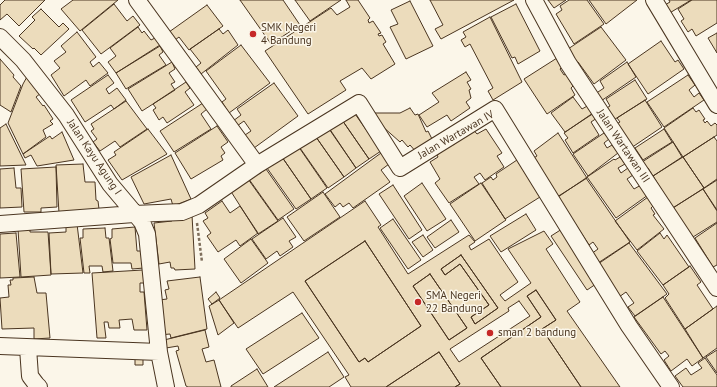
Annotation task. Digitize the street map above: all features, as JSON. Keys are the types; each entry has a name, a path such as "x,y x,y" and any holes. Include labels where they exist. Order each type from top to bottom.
{"street":[{"path":"137,0 258,165"},
{"name":"Jalan Wartawan III","path":"534,0 568,63 717,288"},
{"path":"654,0 712,87 717,105"},
{"name":"Jalan Kayu Agung I","path":"0,37 23,60 66,115 110,184 142,222 147,234 159,352 166,387"},
{"name":"Jalan Wartawan IV","path":"189,210 258,165 359,103 400,168 495,109 629,326 671,387"},
{"path":"0,224 189,210"},
{"path":"0,346 159,352"},
{"path":"28,348 30,376 39,387"}],"path":[{"path":"189,210 202,262"}],"building":[{"path":"5,0 45,0 19,26 7,14 0,20 0,5"},
{"path":"73,0 118,0 80,31 61,9"},
{"path":"240,0 283,0 300,25 271,44"},
{"path":"295,0 341,0 310,21"},
{"path":"346,0 358,0 370,18 368,20 369,23 373,21 381,33 378,34 379,36 382,35 386,42 383,44 395,64 371,79 362,68 340,81 346,90 308,114 265,51 331,8 337,15 350,7"},
{"path":"430,0 514,0 441,39 435,29 443,25"},
{"path":"548,0 566,0 554,8"},
{"path":"569,0 587,0 604,24 574,44 556,14 562,10 560,6"},
{"path":"589,0 637,0 606,24"},
{"path":"669,0 691,0 668,14 663,6 670,2"},
{"path":"692,0 717,0 717,23 696,36 692,29 688,32 681,21 684,19 678,9"},
{"path":"410,1 433,46 406,59 390,27 398,24 391,10"},
{"path":"114,4 127,21 133,16 140,25 101,54 82,30"},
{"path":"516,4 540,51 518,64 515,57 512,58 491,17"},
{"path":"207,5 223,26 189,50 179,37 175,40 169,32"},
{"path":"41,9 59,27 63,23 69,29 41,55 19,36 35,20 32,17"},
{"path":"490,17 522,82 493,100 488,91 493,88 470,44 465,47 461,40 466,37 463,32"},
{"path":"138,27 142,33 144,31 151,40 155,38 160,45 116,73 108,62 116,56 110,48"},
{"path":"601,27 626,60 594,84 578,62 573,64 565,51"},
{"path":"219,29 223,34 228,30 238,45 201,74 196,67 201,63 190,49"},
{"path":"77,32 96,57 90,62 93,67 99,62 108,73 90,86 86,80 64,96 51,75 60,68 54,61 66,52 61,46"},
{"path":"717,33 717,53 708,38"},
{"path":"661,41 675,62 678,60 684,69 648,94 628,64"},
{"path":"241,45 270,83 229,113 222,102 226,99 206,71"},
{"path":"160,46 163,52 159,55 166,65 126,89 116,73"},
{"path":"557,58 562,67 560,69 564,75 566,74 573,86 571,88 575,95 547,114 524,79"},
{"path":"0,59 14,75 13,77 21,86 11,112 0,105"},
{"path":"172,62 175,69 169,73 175,82 171,84 175,90 142,111 128,89"},
{"path":"627,62 636,77 601,101 595,94 604,88 600,81"},
{"path":"466,72 471,80 467,82 471,89 469,90 471,98 466,102 470,108 451,121 447,115 427,127 419,115 439,102 432,93"},
{"path":"28,75 41,93 36,97 43,106 44,105 53,119 50,121 53,124 43,130 46,137 23,154 8,123"},
{"path":"108,75 114,83 106,89 109,94 117,88 126,100 114,109 111,105 85,122 71,100"},
{"path":"688,75 695,85 689,90 694,97 699,93 704,100 664,127 647,102"},
{"path":"635,80 647,99 612,121 605,109 610,106 606,99"},
{"path":"186,82 190,88 185,92 194,105 167,123 163,117 159,120 153,110 156,108 153,104"},
{"path":"274,83 298,116 254,148 245,135 251,131 244,121 237,126 233,121 241,115 237,109"},
{"path":"573,97 582,109 589,105 594,113 565,132 551,113"},
{"path":"645,100 662,127 628,150 613,126 620,122 617,118"},
{"path":"126,101 147,129 120,147 115,141 100,151 93,142 97,139 91,131 94,129 91,124"},
{"path":"203,103 207,109 201,114 211,129 174,152 160,131"},
{"path":"410,108 415,115 418,114 426,132 428,131 432,139 429,140 431,145 417,153 410,145 408,147 402,140 400,142 373,118 373,113 400,113"},
{"path":"693,108 696,112 699,110 705,119 703,120 705,123 707,121 711,126 715,123 717,125 717,135 683,157 664,128"},
{"path":"353,111 381,151 369,159 340,117"},
{"path":"593,113 597,118 591,122 599,135 573,153 565,140 568,138 564,133"},
{"path":"340,117 369,159 356,168 327,126"},
{"path":"6,124 26,165 0,166 0,128"},
{"path":"217,126 228,142 221,147 225,153 221,156 223,160 191,179 175,153"},
{"path":"471,127 477,134 486,129 502,153 497,156 504,167 485,180 480,173 474,177 479,184 449,203 435,183 440,179 430,162 438,157 437,155 444,150 440,145 449,140 453,145 458,141 456,138"},
{"path":"329,128 356,168 344,177 316,137"},
{"path":"148,129 167,154 122,180 108,160 116,155 114,152"},
{"path":"664,129 672,142 643,160 635,148"},
{"path":"62,132 74,160 37,166 31,155 25,158 23,154 50,136 52,139"},
{"path":"558,133 587,178 557,197 532,159 537,156 534,151"},
{"path":"604,133 609,139 604,143 607,148 612,145 618,153 588,176 573,154"},
{"path":"316,137 344,177 328,188 300,148"},
{"path":"714,137 717,141 717,179 704,188 683,157"},
{"path":"673,142 682,157 653,176 648,168 644,171 639,164"},
{"path":"296,143 327,188 311,199 282,157"},
{"path":"381,153 389,164 381,170 390,182 353,208 349,203 343,207 340,203 335,207 325,194"},
{"path":"171,155 191,199 173,206 171,199 144,204 131,177"},
{"path":"282,157 311,199 296,209 267,168"},
{"path":"620,157 625,164 618,168 621,173 628,168 633,175 627,179 634,189 641,185 648,195 616,218 587,177 614,159 615,160"},
{"path":"683,157 704,188 673,208 653,176"},
{"path":"517,160 540,197 505,219 482,183 491,177 493,180 497,177 496,174"},
{"path":"83,164 85,182 95,182 96,200 98,201 99,209 59,213 56,165"},
{"path":"56,167 57,207 41,208 41,212 24,212 21,169"},
{"path":"14,168 16,188 21,188 22,207 0,208 0,169"},
{"path":"255,169 259,174 266,169 294,209 278,220 246,175"},
{"path":"586,178 630,242 598,263 591,254 598,249 593,242 589,245 558,197"},
{"path":"248,179 278,221 258,234 230,190"},
{"path":"717,180 717,210 703,189"},
{"path":"422,183 446,219 427,231 404,196"},
{"path":"481,183 506,220 475,241 450,204"},
{"path":"393,185 422,230 409,239 379,194"},
{"path":"703,189 717,211 717,222 693,237 671,209"},
{"path":"323,192 340,217 304,241 287,217"},
{"path":"648,197 654,205 651,208 655,214 653,215 664,229 637,250 615,221"},
{"path":"222,201 230,213 240,206 258,233 240,246 236,240 218,252 207,236 211,233 203,221 208,218 205,213"},
{"path":"365,201 381,225 378,227 408,274 469,235 475,242 469,246 471,250 489,239 518,282 500,295 505,301 531,283 508,249 544,231 553,244 546,249 580,302 567,311 620,387 581,387 542,329 556,320 536,290 527,296 541,317 481,358 501,387 455,387 460,384 439,352 386,387 351,387 345,377 349,375 293,292 238,328 219,300","holes":["365,241 421,326 368,362 365,358 359,362 305,281","461,255 498,308 475,324 471,317 489,305 460,264 445,275 441,269","430,274 467,328 449,340 413,286"]},
{"path":"526,214 536,230 501,252 490,236"},
{"path":"192,215 195,269 175,270 174,268 171,268 170,262 159,264 154,223 172,221 172,219"},
{"path":"283,218 296,237 289,241 293,247 280,256 277,251 266,259 252,239"},
{"path":"393,219 421,260 408,269 380,228"},
{"path":"451,220 459,232 435,248 427,237"},
{"path":"717,223 717,265 713,267 695,238"},
{"path":"66,224 77,224 83,273 51,274 49,233 66,232"},
{"path":"135,227 137,251 142,251 144,268 132,269 131,263 113,263 110,239 112,238 112,229"},
{"path":"30,228 30,232 48,232 51,275 21,277 18,229"},
{"path":"105,228 106,238 109,238 113,271 103,272 102,266 89,266 90,273 84,273 80,238 83,238 83,229"},
{"path":"562,229 596,284 587,290 551,236"},
{"path":"16,233 20,277 0,278 0,234"},
{"path":"660,233 664,239 667,235 689,267 663,285 637,251"},
{"path":"423,235 433,250 423,257 412,242"},
{"path":"251,239 268,263 241,283 224,259"},
{"path":"365,241 421,326 368,362 365,358 359,362 305,281"},
{"path":"629,243 667,294 635,316 628,307 634,303 626,292 619,297 598,264"},
{"path":"461,255 498,308 475,324 471,317 489,305 460,264 445,275 441,269"},
{"path":"690,266 701,282 697,285 713,309 685,329 665,298 669,294 663,285"},
{"path":"143,270 145,283 140,283 140,292 144,292 147,330 134,330 132,319 119,320 120,328 109,328 108,322 104,322 106,338 97,338 92,273"},
{"path":"430,274 467,328 449,340 413,286"},
{"path":"34,277 37,293 46,293 50,338 34,339 34,328 2,329 0,298 9,297 8,285 11,285 10,280 13,280 13,278"},
{"path":"200,277 207,329 171,338 170,334 159,335 159,300 167,299 165,290 169,289 167,281"},
{"path":"536,290 556,320 542,329 581,387 501,387 481,358 541,317 527,296"},
{"path":"216,292 220,298 212,304 208,299"},
{"path":"663,297 703,358 692,366 687,359 671,371 664,360 669,356 665,351 661,354 634,317"},
{"path":"219,300 234,323 218,335 209,306"},
{"name":"sman 2 bandung","path":"519,301 530,316 459,362 450,349 509,311 508,308"},
{"path":"717,306 717,348 703,358 685,329"},
{"path":"302,313 319,338 263,374 246,349"},
{"path":"205,330 209,347 202,349 206,362 214,360 221,387 188,387 186,386 176,351 179,350 178,346 166,348 164,340"},
{"path":"717,350 717,373 706,357"},
{"path":"328,352 344,377 329,387 274,387"},
{"path":"439,352 460,384 455,387 386,387"},
{"path":"135,357 143,357 143,365 135,365"},
{"path":"705,358 717,375 717,387 683,387 675,376 686,368 691,375 702,368 698,363"},
{"path":"257,369 268,387 231,387 231,386"}],"place":[{"name":"SMK Negeri 4 Bandung","path":"253,34"},
{"name":"SMA Negeri 22 Bandung","path":"418,302"},
{"name":"sman 2 bandung","path":"490,333"}]}
